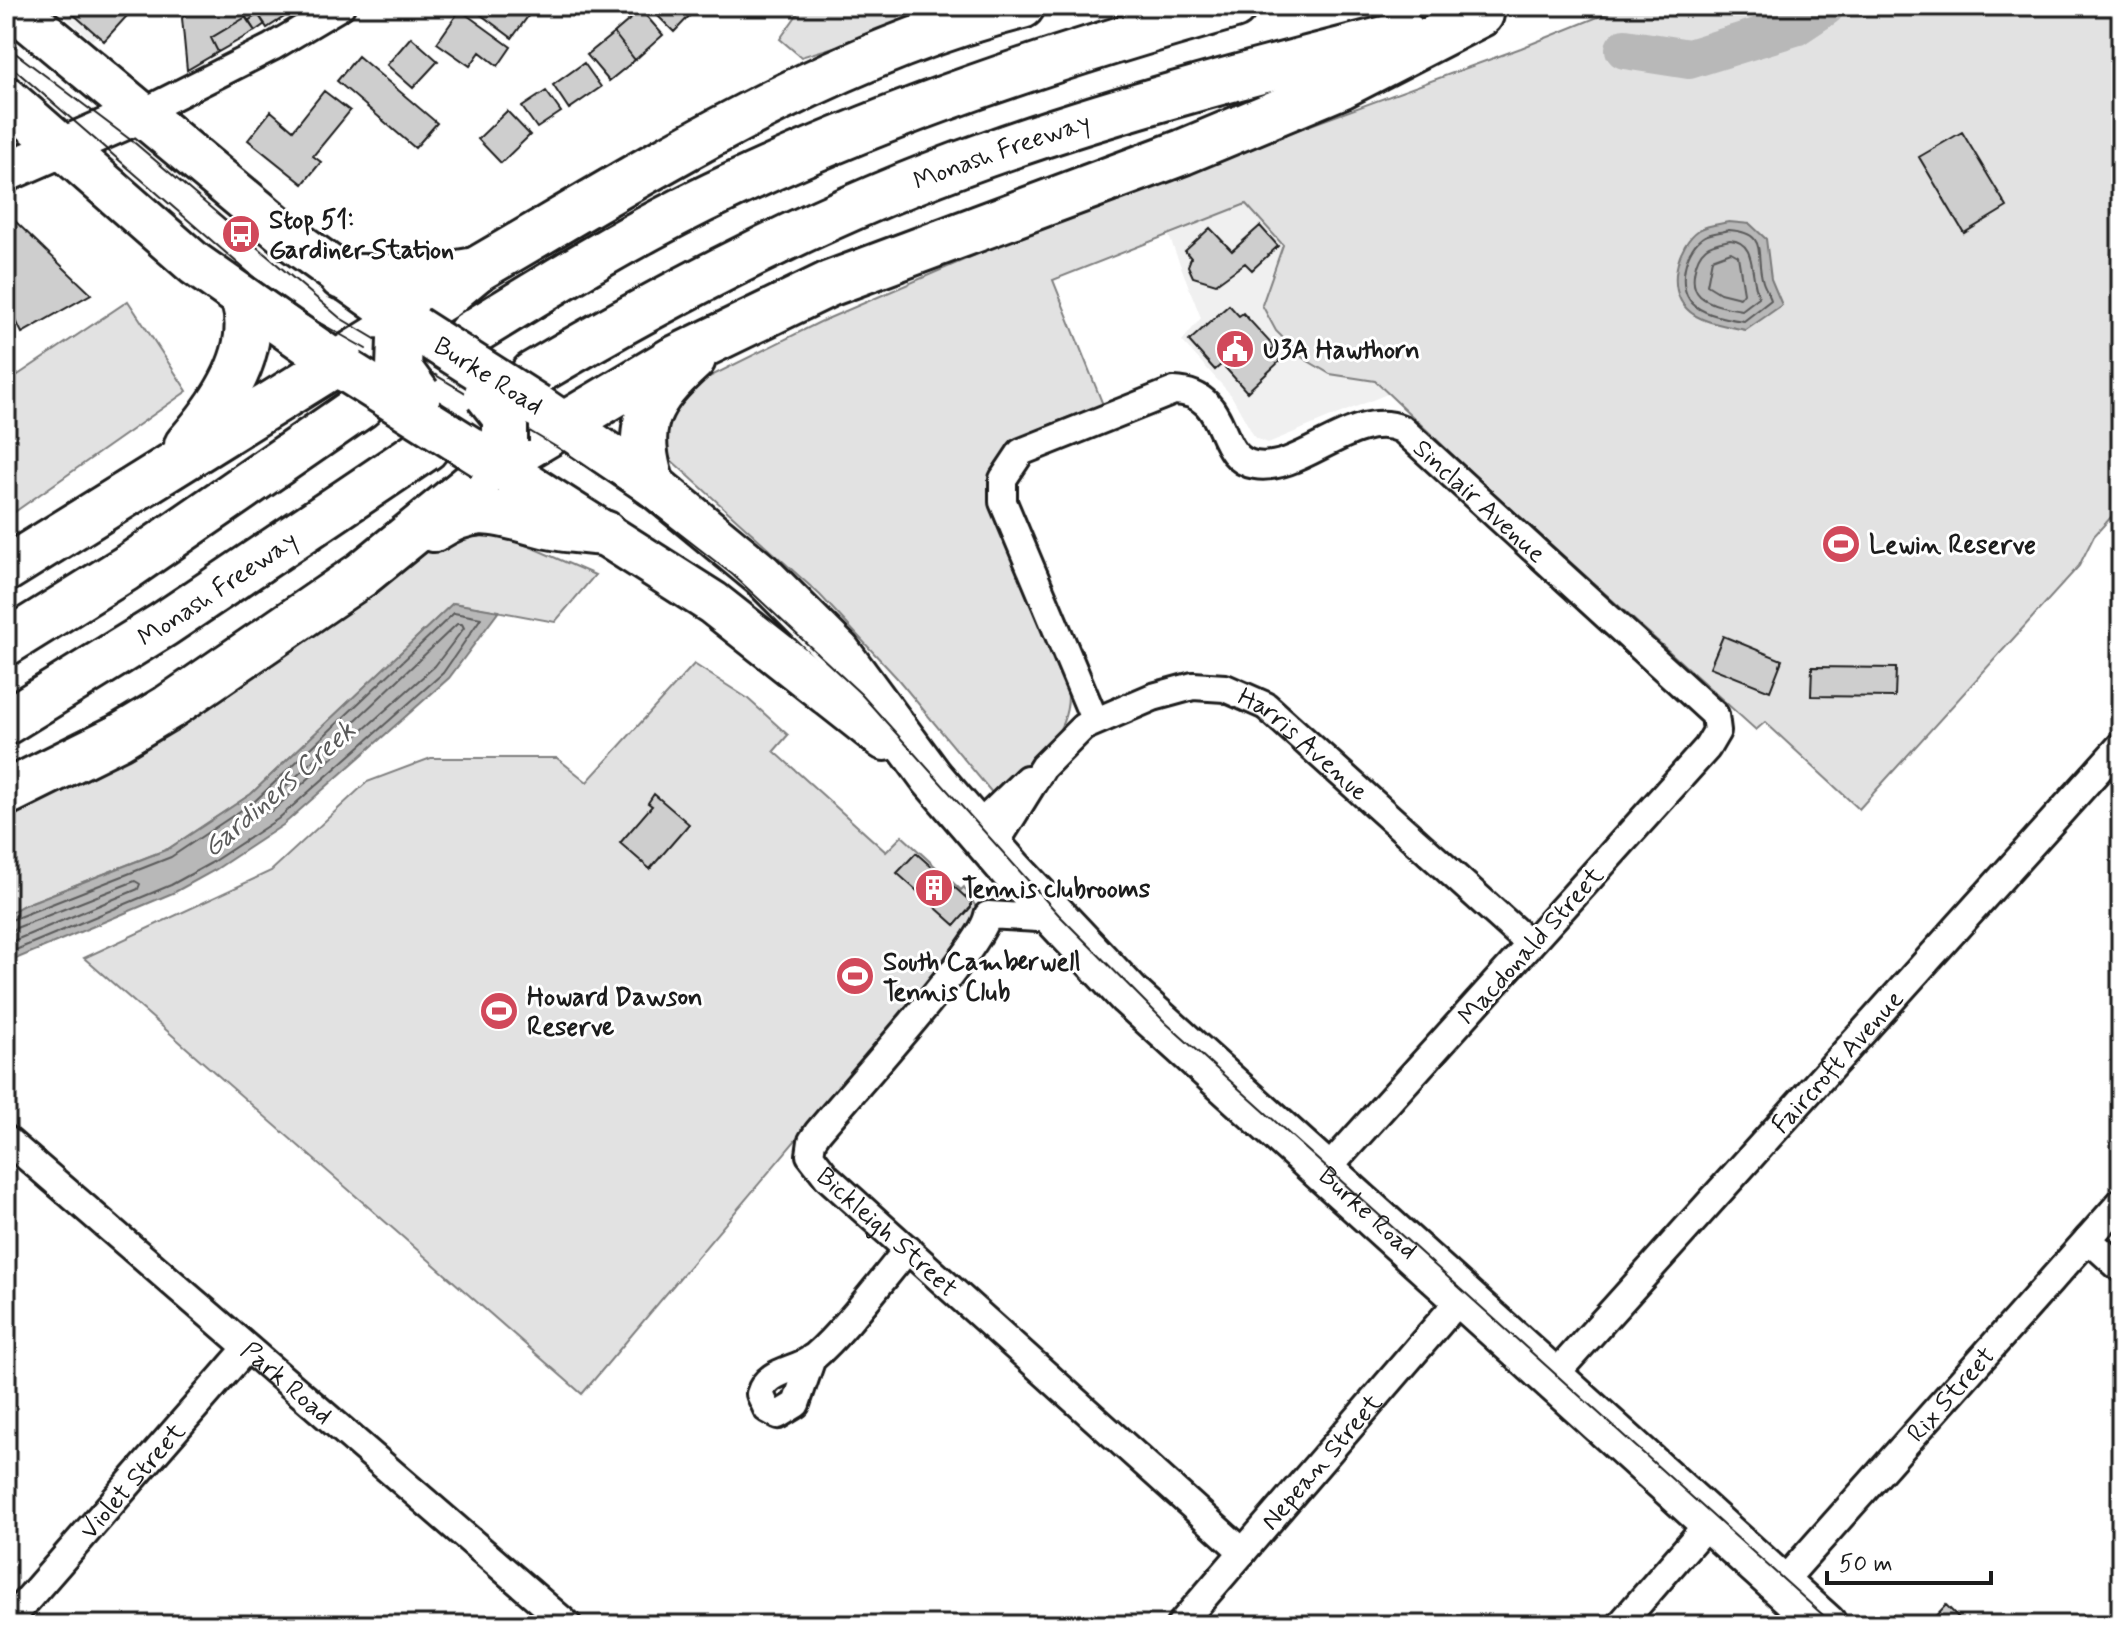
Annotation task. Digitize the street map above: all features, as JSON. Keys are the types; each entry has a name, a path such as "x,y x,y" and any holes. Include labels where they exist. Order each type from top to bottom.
{"highway":[{"path":"6,643 125,569 476,270 706,138 790,94 908,43 1022,6"},
{"path":"495,455 505,417 466,346 681,211 855,131 966,88 1234,6"},
{"path":"361,575 495,455 719,336 829,284 1183,152 1341,86 1492,10"},
{"name":"Monash Freeway","path":"533,374 657,304 803,229 984,155 1195,88 1492,10"},
{"path":"342,277 435,277 476,270"},
{"path":"164,471 211,418 232,382 246,335 244,301"},
{"path":"407,329 400,373 432,438"},
{"path":"652,484 642,449 647,419 675,376 719,336"},
{"path":"6,569 164,471 349,381"},
{"name":"Monash Freeway","path":"6,722 163,625 432,438"},
{"path":"6,793 119,737 169,707 361,575 441,525 476,511 504,513 549,526 604,533"}],"main road":[{"name":"Burke Road","path":"12,6 295,242 407,329 466,346 558,419 652,484 743,558 839,652 932,778 984,839 1055,919 1163,1028 1825,1625"},
{"name":"Burke Road","path":"6,98 166,241 349,381 432,438 495,455 604,533 747,627 932,778"}],"street":[{"path":"6,172 141,113 258,55 341,6"},
{"name":"Sinclair Avenue","path":"1095,721 1003,502 1003,479 1021,452 1174,391 1196,394 1211,406 1239,458 1256,465 1278,462 1371,425 1392,425 1402,429 1711,710"},
{"name":"Harris Avenue","path":"984,839 1015,788 1043,767 1074,734 1095,721 1153,697 1193,686 1225,688 1253,698 1530,944"},
{"name":"Macdonald Street","path":"1324,1173 1707,748 1717,731 1718,722 1711,710"},
{"name":"Faircroft Avenue","path":"1552,1378 2121,745"},
{"name":"Bickleigh Street","path":"1055,919 988,915 978,936 818,1132 809,1149 812,1161 1243,1552"},
{"name":"Park Road","path":"6,1139 568,1625"},
{"name":"Rix Street","path":"1780,1585 2121,1202"},
{"path":"2088,1239 2121,1269"},
{"path":"812,1358 908,1249"},
{"name":"Nepean Street","path":"1180,1625 1462,1297"},
{"name":"Violet Street","path":"18,1614 247,1348"},
{"path":"1620,1625 1710,1521"}],"shaded area":[{"path":"53,6 133,6 92,40"},
{"path":"803,6 970,6 801,57 780,39"},
{"name":"Lewin Reserve","path":"1625,6 2121,6 2121,506 2094,536 2079,566 1859,809 1765,722 1756,730 1475,476 1375,381 1330,374 1303,358 1276,331 1262,305 1283,245 1246,204 1053,280 1103,405 1032,433 1003,456 994,471 989,489 1066,681 1068,699 1065,716 1048,747 1022,774 993,794 897,678 820,595 671,460 663,444 665,427 687,388 820,322 1087,207 1521,48"},
{"path":"1246,204 1283,245 1270,276 1303,358 1330,374 1375,381 1387,394 1268,443 1255,438 1231,395 1182,341 1201,318 1169,236"},
{"path":"128,301 187,391 6,518 6,383"},
{"path":"482,535 505,536 595,575 555,622 453,603 251,794 168,849 24,905 6,915 6,810 418,557 440,545"},
{"path":"694,664 747,698 788,735 774,751 886,852 902,836 961,890 964,887 979,912 969,934 582,1394 84,958 271,871 367,782 431,758 557,758 587,782"}],"water":[{"path":"1729,222 1750,224 1766,239 1771,279 1782,305 1746,330 1699,318 1687,309 1677,290 1680,256 1691,237 1702,228"},
{"path":"453,603 499,611 449,678 283,825 175,892 6,963 6,915 24,905 168,849 251,794"}],"building":[{"path":"64,6 136,6 104,41"},
{"path":"195,6 238,6 246,17 211,38 218,52 187,70 182,18"},
{"path":"238,6 270,6 248,21"},
{"path":"270,6 301,6 267,28 258,14"},
{"path":"480,6 534,8 512,38 476,11"},
{"path":"648,6 695,6 697,8 674,32"},
{"path":"460,10 511,47 498,66 480,52 470,66 437,43"},
{"path":"641,10 663,35 635,60 614,33"},
{"path":"258,14 265,24 255,31 248,21"},
{"path":"246,17 255,31 218,52 211,38"},
{"path":"614,33 635,60 609,81 587,55"},
{"path":"411,37 438,61 413,88 387,65"},
{"path":"358,56 437,123 415,148 337,81"},
{"path":"584,63 601,87 569,109 553,85"},
{"path":"324,91 350,111 313,156 321,162 303,184 248,140 271,111 293,130"},
{"path":"546,91 561,112 537,128 522,107"},
{"path":"507,111 530,135 501,163 478,139"},
{"path":"1962,132 2007,207 1964,233 1919,157"},
{"path":"15,221 91,294 22,333 6,300 6,232"},
{"path":"1260,226 1278,246 1252,270 1245,263 1216,284 1193,277 1188,266 1191,258 1185,251 1210,228 1232,251"},
{"name":"U3A Hawthorn","path":"1229,305 1239,316 1243,313 1275,348 1271,351 1280,361 1247,392 1222,364 1215,370 1189,341"},
{"path":"1723,636 1782,660 1770,691 1710,667"},
{"path":"1812,667 1896,668 1895,697 1811,696"},
{"path":"654,794 689,824 650,869 620,843 652,806 648,803"},
{"name":"Tennis clubrooms","path":"916,853 971,902 971,907 955,925 897,873"},
{"path":"1946,1605 1966,1625 1927,1625"}],"waterway":[{"name":"Gardiners Creek","path":"1625,49 1689,59 1795,26 1825,6"}],"tunnel":[{"path":"426,448 524,380"}],"tram line":[{"path":"6,46 136,144 340,318 563,451 639,502 733,575 861,694 1059,915 1167,1024 1834,1625"},
{"path":"6,62 256,279 306,315 366,349"}],"place":[{"name":"Stop 51: Gardiner Station","path":"241,234"},
{"name":"U3A Hawthorn","path":"1235,349"},
{"name":"Lewin Reserve","path":"1841,544"},
{"name":"Tennis clubrooms","path":"934,888"},
{"name":"South Camberwell Tennis Club","path":"855,976"},
{"name":"Howard Dawson Reserve","path":"499,1011"}]}
